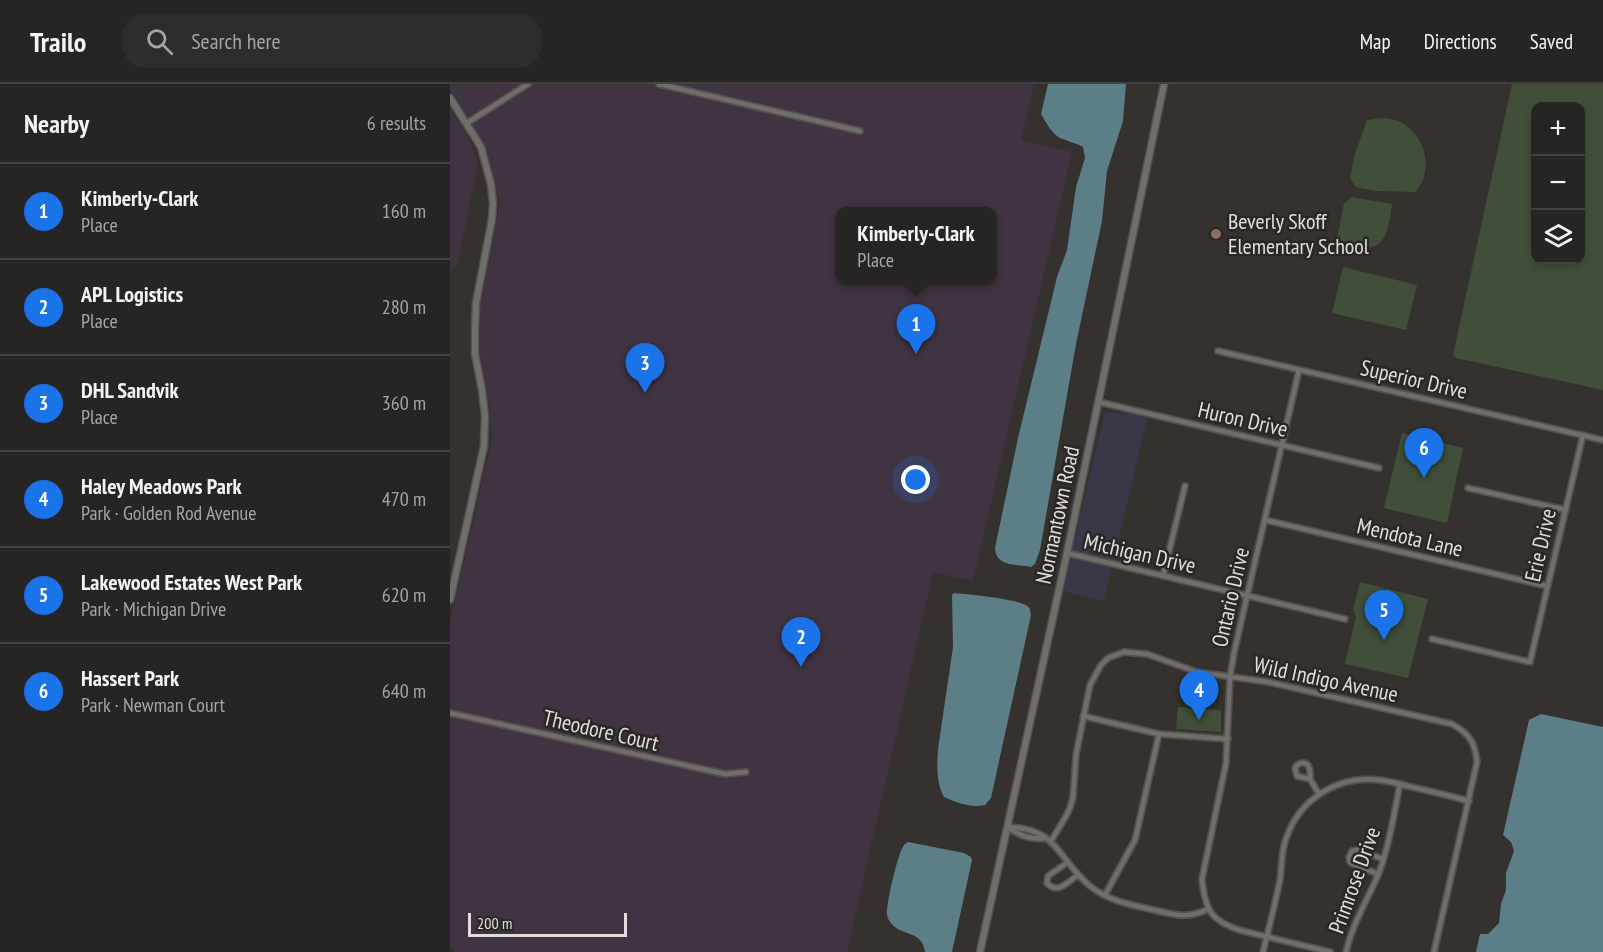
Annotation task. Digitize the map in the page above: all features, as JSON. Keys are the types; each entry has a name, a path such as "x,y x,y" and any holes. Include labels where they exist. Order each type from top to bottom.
{"street":[{"path":"467,123 528,84"},
{"path":"659,84 860,131"},
{"name":"Normantown Road","path":"980,952 1067,553 1164,84"},
{"path":"450,98 481,147 491,184 493,203 476,303 475,328 475,354 485,416 484,446 450,600"},
{"name":"Superior Drive","path":"1218,351 1603,440"},
{"name":"Ontario Drive","path":"1208,909 1203,894 1202,879 1226,764 1230,677 1234,652 1299,370"},
{"name":"Huron Drive","path":"1099,402 1379,468"},
{"name":"Erie Drive","path":"1432,639 1530,662 1583,435"},
{"path":"1164,576 1185,486"},
{"path":"1468,488 1566,510"},
{"name":"Mendota Lane","path":"1265,520 1547,586"},
{"name":"Michigan Drive","path":"1067,553 1345,619"},
{"name":"Wild Indigo Avenue","path":"1083,716 1095,672 1108,658 1124,652 1141,653 1197,672 1268,682 1452,724 1462,729 1472,740 1477,762 1434,952"},
{"name":"Theodore Court","path":"450,713 725,774 746,772"},
{"path":"1048,840 1070,808 1083,716 1160,734 1227,739"},
{"path":"1105,896 1135,840 1160,734"},
{"path":"1310,779 1319,794"},
{"path":"1263,952 1280,882 1286,838 1292,823 1301,811 1319,794 1349,780 1381,780 1469,801"},
{"name":"Primrose Drive","path":"1346,952 1353,925 1383,859 1400,784"},
{"path":"1007,827 1020,827 1040,832 1090,887 1119,902 1174,915 1188,916 1208,909 1231,928 1330,952"},
{"path":"1378,874 1353,864 1349,857 1352,851 1358,850 1383,859"},
{"path":"1068,862 1048,876 1049,886 1059,888 1078,875"}],"shaded area":[{"path":"450,84 1034,84 1021,140 1072,152 973,581 933,572 847,952 455,952 455,949 450,948 450,624 492,439 489,399 480,356 480,309 500,203 488,153 450,91"},
{"path":"450,110 467,135 478,163 457,266 450,270"},
{"path":"1105,412 1148,415 1104,601 1062,591"}],"green space":[{"path":"1512,84 1603,84 1603,390 1456,358 1453,355"},
{"path":"1382,118 1404,124 1422,145 1426,162 1425,171 1416,192 1376,191 1356,187 1350,178 1354,157 1367,120"},
{"path":"1352,197 1392,204 1387,230 1378,244 1362,248 1336,243 1344,203"},
{"path":"1343,267 1417,285 1406,330 1332,313"},
{"path":"1402,433 1463,448 1447,523 1384,508"},
{"path":"1360,582 1428,599 1408,678 1345,664 1356,616 1353,610"},
{"path":"1178,707 1221,710 1221,732 1176,729"}],"water":[{"path":"1048,84 1126,84 1123,121 1107,171 1102,221 1076,344 1040,550 1035,564 1031,567 1003,562 996,554 995,548 1018,438 1057,277 1067,250 1076,187 1085,158 1083,147 1057,136 1041,114"},
{"path":"954,593 1022,603 1029,608 1031,615 991,798 985,805 980,806 964,804 944,797 938,780 938,749 953,647 952,595"},
{"path":"1541,714 1603,727 1603,952 1476,952 1480,934 1488,934 1499,923 1501,904 1506,890 1506,873 1514,851 1511,842 1503,835 1529,720"},
{"path":"908,842 964,853 971,857 952,952 925,952 916,936 895,927 888,918 888,901 895,871 903,847"}],"place":[{"name":"Beverly Skoff Elementary School","path":"1216,234"},
{"name":"Kimberly-Clark","path":"916,354"},
{"name":"DHL Sandvik","path":"645,393"},
{"name":"Hassert Park","path":"1424,478"},
{"name":"Lakewood Estates West Park","path":"1384,640"},
{"name":"APL Logistics","path":"801,667"},
{"name":"Haley Meadows Park","path":"1199,720"}]}
